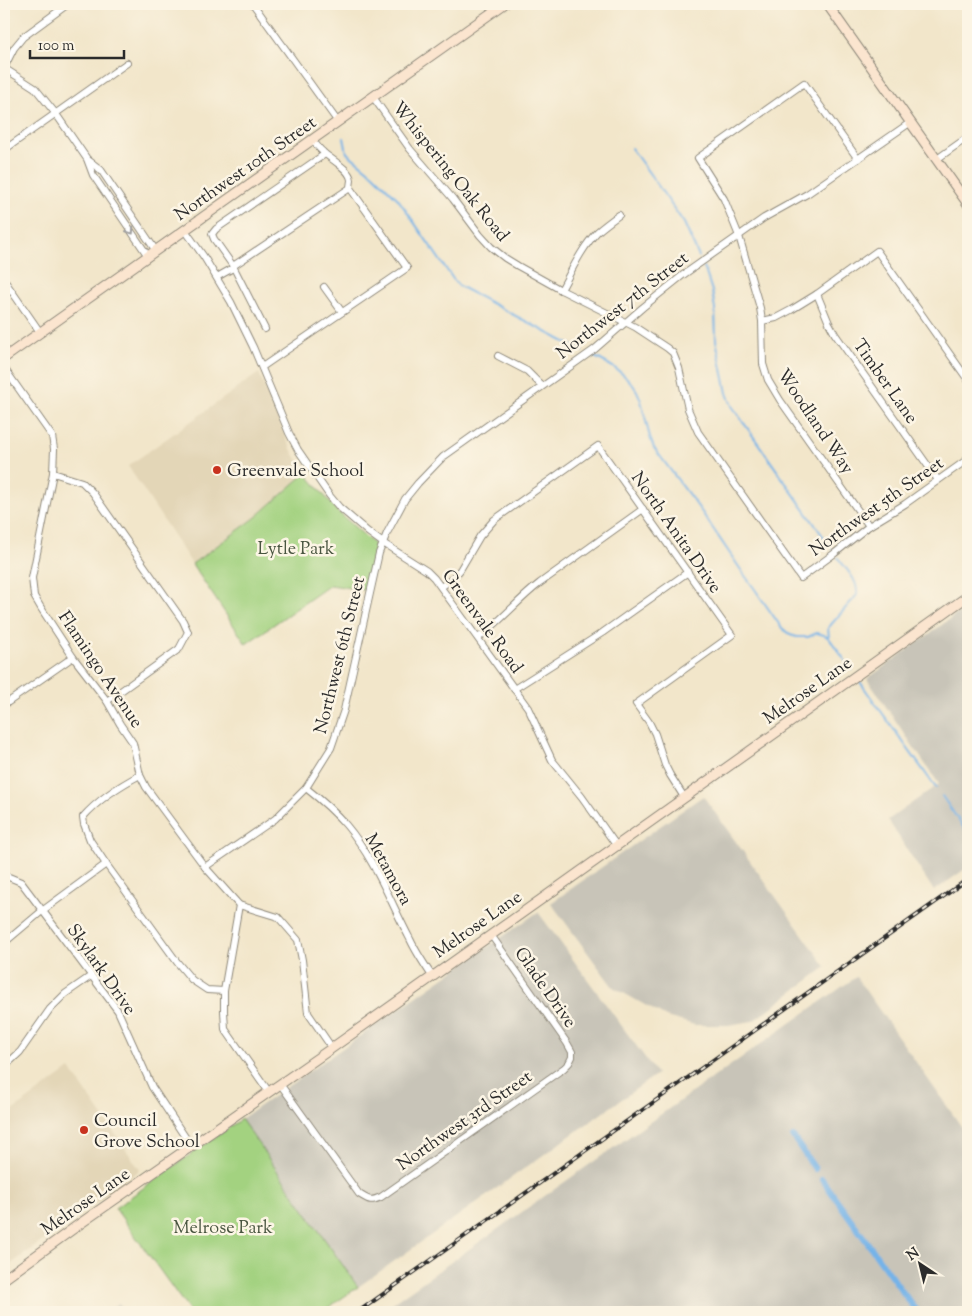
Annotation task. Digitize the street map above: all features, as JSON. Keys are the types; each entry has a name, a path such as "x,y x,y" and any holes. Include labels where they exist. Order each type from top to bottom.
{"street":[{"path":"68,4 23,37 14,48 4,68 35,88 56,114 88,159 100,170 124,205 152,253"},
{"path":"253,4 338,122"},
{"name":"Northwest 10th Street","path":"4,358 504,4"},
{"path":"827,4 968,204"},
{"path":"4,150 127,63"},
{"name":"Woodland Way","path":"858,159 804,83 698,158 724,199 739,236 756,291 762,321 762,364 773,389 869,526"},
{"name":"Whispering Oak Road","path":"373,97 410,149 486,241 505,258 561,290 636,327 673,353 679,368 688,409 698,432 801,578"},
{"name":"Northwest 7th Street","path":"383,543 405,499 430,469 449,452 595,349 659,294 702,262 764,218 807,194 911,122"},
{"path":"937,159 968,137"},
{"path":"217,277 350,188 352,180 350,176 312,140"},
{"path":"265,329 233,267 212,234 216,229 325,154"},
{"path":"88,159 93,175 116,210 152,253"},
{"path":"93,175 100,170"},
{"path":"262,367 407,268 350,188"},
{"path":"116,210 124,205"},
{"path":"561,290 579,255 587,244 598,231 619,214"},
{"name":"Greenvale Road","path":"185,230 217,277 243,325 298,450 329,495 339,507 368,532 426,571 441,587 528,708 552,760 582,797 616,845"},
{"path":"762,321 776,318 817,294 877,251 968,380"},
{"path":"4,280 40,332"},
{"path":"324,287 342,312"},
{"name":"Timber Lane","path":"817,294 829,323 842,346 938,480"},
{"path":"498,356 527,371 542,386"},
{"name":"Flamingo Avenue","path":"4,368 52,436 54,449 53,472 32,578 34,596 73,657 107,701 133,743 140,775 146,787 205,867 239,905"},
{"name":"North Anita Drive","path":"441,587 460,570 480,536 494,520 598,446 732,635 636,704 649,722 665,765 684,797"},
{"name":"Northwest 5th Street","path":"801,578 869,526 905,504 968,459"},
{"path":"53,472 82,482 93,492 188,632 179,649 107,701"},
{"path":"478,638 491,629 540,582 643,509"},
{"name":"Northwest 6th Street","path":"205,867 275,819 306,788 331,748 344,710 374,570 383,543"},
{"path":"514,688 602,633 688,572"},
{"name":"Melrose Lane","path":"4,1279 968,596"},
{"path":"4,705 73,657"},
{"path":"140,775 125,782 93,806 84,817 84,824 90,840 177,962 192,980 207,990 224,991"},
{"name":"Metamora","path":"306,788 326,804 347,826 365,852 386,889 411,941 432,976"},
{"path":"4,943 42,911 106,864"},
{"name":"Skylark Drive","path":"4,875 21,882 118,1011 152,1087 190,1146"},
{"path":"269,1092 226,1028 224,991 239,905 278,916 298,940 308,1013 332,1048"},
{"name":"Glade Drive","path":"490,935 567,1043 572,1052 572,1058"},
{"path":"4,1067 20,1052 50,1009 65,994 91,976"},
{"name":"Northwest 3rd Street","path":"280,1084 358,1194 373,1200 397,1186 564,1068 572,1058"}],"shaded area":[{"name":"Greenvale School","path":"259,373 284,434 306,473 255,518 192,564 128,466"},
{"path":"968,606 968,867 934,891 888,820 939,784 867,679"},
{"path":"703,796 826,967 753,1021 728,1025 695,1025 666,1017 613,987 551,903"},
{"path":"538,912 657,1074 358,1287 241,1119"},
{"path":"856,977 968,1136 968,1312 380,1312"},
{"path":"70,1069 140,1170 4,1269 4,1117"},
{"path":"119,1303 125,1312 105,1312"}],"green space":[{"name":"Lytle Park","path":"306,473 337,511 376,546 365,590 330,585 246,644 192,564 255,518"},
{"name":"Melrose Park","path":"241,1119 358,1287 322,1312 190,1312 115,1208"}],"waterway":[{"path":"344,138 347,153 373,174 398,199 459,286 582,351"},
{"path":"631,148 684,223 699,257"},
{"path":"704,267 712,291 715,309 716,340 727,393 732,406 832,549"},
{"path":"593,356 621,372 637,391 654,448 701,511 781,627 790,635 797,637 808,637 817,633 829,638 852,670"},
{"path":"829,638 828,628 857,595 854,580 838,558"},
{"path":"860,682 936,788"},
{"path":"942,796 968,834"},
{"path":"793,1137 815,1169"},
{"path":"822,1179 917,1312"}],"railway":[{"path":"358,1312 968,879"}],"place":[{"name":"Greenvale School","path":"217,470"},
{"name":"Council Grove School","path":"84,1130"}]}
